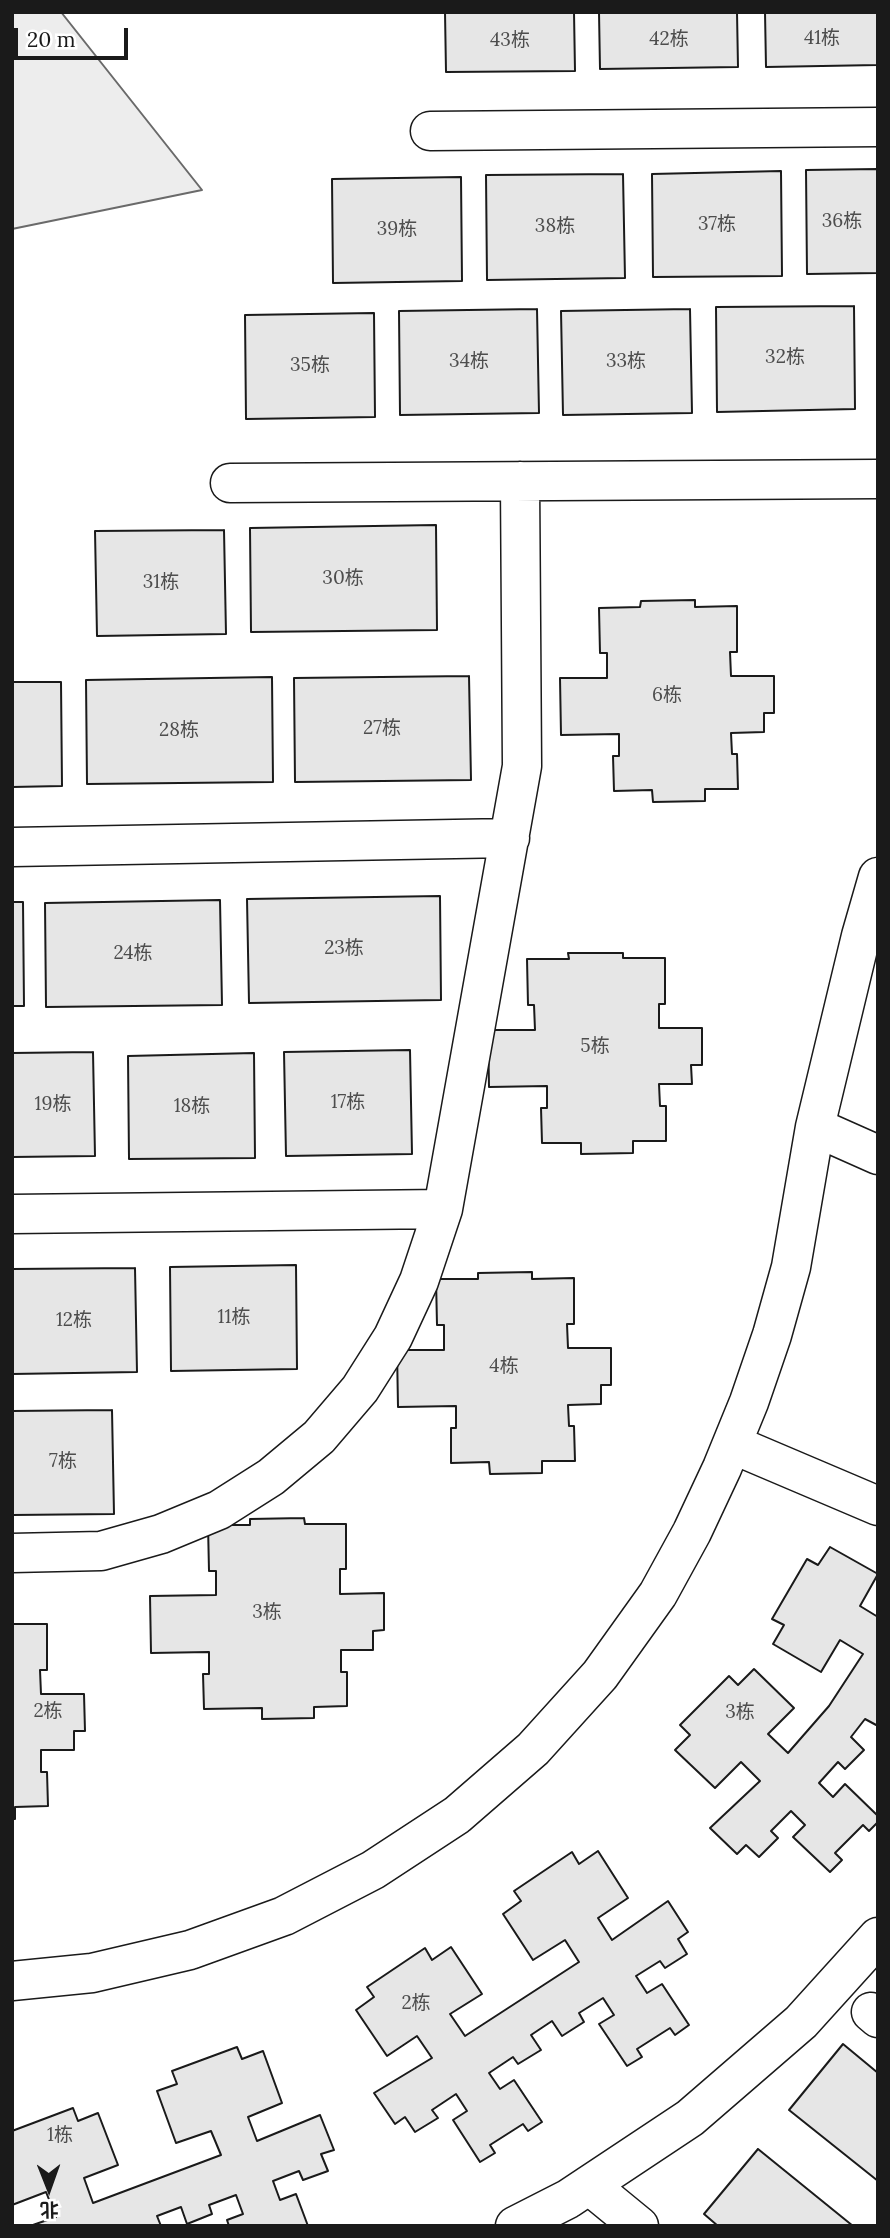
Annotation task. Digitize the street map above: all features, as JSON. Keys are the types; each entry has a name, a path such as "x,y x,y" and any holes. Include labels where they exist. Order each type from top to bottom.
{"street":[{"path":"430,131 878,127"},
{"path":"230,483 878,479"},
{"path":"12,1553 101,1551 161,1534 219,1510 271,1477 319,1437 360,1389 393,1338 419,1281 443,1209 522,766 520,481"},
{"path":"12,847 510,838"},
{"path":"12,1981 92,1973 190,1950 284,1916 373,1870 457,1815 533,1749 600,1675 658,1594 692,1532 749,1402 791,1267 816,1127 861,936 878,877"},
{"path":"816,1127 878,1155"},
{"path":"12,1214 443,1209"},
{"path":"732,1444 878,1506"},
{"path":"515,2226 568,2199 690,2118 801,2022 878,1937"},
{"path":"589,2185 639,2226"}],"shaded area":[{"path":"12,12 61,12 202,190 12,229"}],"building":[{"path":"445,12 574,12 575,71 446,72"},
{"path":"599,12 737,12 738,67 600,69"},
{"path":"765,12 878,12 878,65 766,67"},
{"path":"878,169 878,273 807,274 806,170"},
{"path":"781,171 782,276 653,277 652,174"},
{"path":"623,174 625,278 487,280 486,175"},
{"path":"461,177 462,281 333,283 332,179"},
{"path":"854,306 855,409 717,412 716,307"},
{"path":"537,309 539,413 400,415 399,311"},
{"path":"690,309 692,413 563,415 561,311"},
{"path":"374,313 375,417 246,419 245,315"},
{"path":"436,525 437,630 251,632 250,528"},
{"path":"224,530 226,634 97,636 95,531"},
{"path":"695,600 695,607 737,606 737,652 730,652 731,676 774,676 774,713 764,713 764,732 731,733 732,754 737,754 738,789 705,789 705,801 653,802 652,790 614,791 613,756 619,756 619,734 561,735 560,678 607,678 607,653 600,653 599,608 640,607 641,601"},
{"path":"469,676 471,780 295,782 294,678"},
{"path":"272,677 273,782 87,784 86,680"},
{"path":"12,682 61,682 62,786 12,787"},
{"path":"440,896 441,1000 249,1003 247,899"},
{"path":"220,900 222,1005 46,1007 45,903"},
{"path":"12,902 23,902 24,1006 12,1006"},
{"path":"568,953 623,953 623,958 665,958 665,1004 659,1004 659,1028 702,1028 702,1065 691,1065 692,1084 659,1084 660,1106 666,1106 666,1141 633,1141 633,1153 581,1154 581,1143 542,1143 541,1108 547,1108 547,1086 489,1087 488,1030 535,1030 534,1005 528,1005 527,959 569,959"},
{"path":"410,1050 412,1154 286,1156 284,1052"},
{"path":"93,1052 95,1156 12,1157 12,1053"},
{"path":"254,1053 255,1158 129,1159 128,1056"},
{"path":"296,1265 297,1369 171,1371 170,1267"},
{"path":"135,1268 137,1372 12,1374 12,1269"},
{"path":"532,1272 532,1279 574,1278 574,1324 567,1324 568,1348 611,1348 611,1385 601,1385 601,1404 568,1405 569,1426 574,1426 575,1461 542,1461 542,1473 490,1474 489,1462 451,1463 451,1428 456,1428 456,1406 398,1407 397,1350 444,1350 444,1325 437,1325 436,1279 478,1279 478,1273"},
{"path":"112,1410 114,1514 12,1515 12,1411"},
{"path":"304,1518 305,1524 346,1524 346,1569 340,1569 340,1594 384,1593 384,1630 373,1631 373,1650 341,1650 341,1672 347,1672 347,1706 314,1707 314,1718 262,1719 262,1708 204,1709 203,1674 209,1674 209,1652 151,1653 150,1596 216,1595 216,1571 209,1571 208,1525 250,1525 250,1519"},
{"path":"830,1547 878,1574 860,1606 878,1617 878,1726 865,1719 851,1737 864,1750 845,1769 838,1762 819,1783 833,1797 845,1784 878,1816 878,1822 869,1831 863,1825 835,1853 842,1860 830,1872 793,1837 805,1825 791,1811 771,1831 778,1838 759,1857 746,1845 737,1854 710,1828 760,1781 741,1762 715,1788 675,1750 690,1735 680,1725 729,1676 738,1685 754,1669 794,1708 768,1734 788,1753 829,1706 863,1654 840,1640 821,1672 773,1644 784,1625 772,1619 807,1559 818,1565"},
{"path":"12,1624 47,1624 47,1670 40,1670 41,1694 84,1694 85,1731 74,1731 74,1750 41,1750 41,1772 47,1772 48,1806 15,1807 15,1819 12,1819"},
{"path":"598,1851 628,1898 598,1918 612,1940 668,1901 688,1932 678,1939 687,1954 665,1968 660,1961 636,1976 647,1993 662,1984 689,2025 675,2035 670,2028 637,2049 642,2057 627,2066 599,2024 614,2015 603,1998 579,2013 584,2022 562,2036 552,2021 531,2035 541,2050 518,2064 513,2057 489,2073 500,2089 514,2080 542,2122 528,2131 523,2124 490,2145 495,2153 480,2162 453,2120 467,2111 456,2094 432,2110 438,2118 415,2132 405,2117 395,2124 374,2093 432,2058 417,2036 387,2056 356,2010 374,1997 367,1987 425,1948 432,1960 451,1947 482,1994 450,2014 465,2036 579,1962 565,1940 533,1960 503,1914 521,1901 514,1891 572,1852 579,1864"},
{"path":"843,2044 878,2073 878,2181 789,2110"},
{"path":"237,2047 242,2059 263,2051 282,2103 248,2117 257,2141 320,2115 334,2150 321,2154 328,2171 303,2180 299,2171 273,2181 280,2200 296,2194 308,2226 229,2226 227,2220 243,2214 236,2195 209,2205 212,2214 187,2224 181,2207 157,2216 161,2226 30,2226 56,2217 46,2192 12,2205 12,2131 73,2108 78,2121 98,2113 118,2165 84,2178 93,2203 221,2155 211,2131 176,2143 157,2091 177,2084 172,2071"},
{"path":"758,2149 853,2226 718,2226 704,2214"}]}
